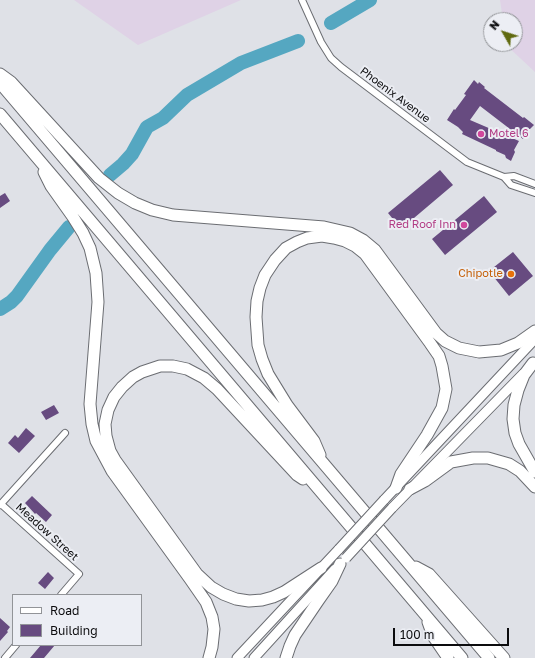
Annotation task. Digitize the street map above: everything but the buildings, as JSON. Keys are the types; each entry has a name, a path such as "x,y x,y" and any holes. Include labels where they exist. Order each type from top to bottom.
{"highway":[{"path":"0,74 10,82 99,178 118,193 135,203 152,210 177,215 324,227 350,233 363,240 374,250 436,333 459,348 478,352 500,350 518,343 535,330"},
{"path":"0,83 489,658"},
{"path":"0,114 462,658"},
{"path":"42,164 51,186 83,233 90,248 94,264 98,302 90,404 92,424 96,441 112,471 206,602 214,629 209,658"},
{"path":"323,463 314,441 287,405 268,374 258,345 256,318 257,301 260,288 266,274 275,260 286,248 297,242 307,238 322,236 348,243 360,250 370,260 430,342 439,356 442,366 446,388 442,408 427,436 401,474 396,488"},
{"path":"534,362 524,375 518,390 514,405 513,419 515,433 519,444 535,472"},
{"path":"317,488 297,475 214,386 198,374 186,369 173,366 160,366 142,372 128,380 114,397 108,410 105,424 106,436 110,451 115,460 197,574 211,587 236,599 249,601 262,600 284,592 321,568"},
{"path":"410,489 425,481 451,462 473,458 488,458 509,464 520,471 535,487"},
{"path":"286,658 295,635 332,581 343,561"},
{"path":"408,562 428,574 504,658"},
{"path":"428,617 433,636 448,658"}],"main road":[{"path":"237,658 535,339"},
{"path":"254,658 392,508 534,362"}],"street":[{"name":"Phoenix Avenue","path":"302,0 331,58 341,67 460,158 473,165 504,177 514,176 535,184"},
{"name":"Phoenix Avenue","path":"504,177 511,185 535,193"},
{"path":"1,504 65,433"},
{"name":"Meadow Street","path":"1,504 79,574 61,594"},
{"path":"5,658 15,646"}],"shaded area":[{"path":"74,0 241,0 138,45"},
{"path":"500,0 535,0 535,72 514,52 523,52 523,12 502,12"}],"waterway":[{"path":"331,23 370,0"},
{"path":"110,175 132,154 147,127 163,118 187,95 241,63 298,41"},
{"path":"0,309 17,296 50,250 69,227"}],"place":[{"name":"Motel 6","path":"481,134"},
{"name":"Red Roof Inn","path":"464,225"},
{"name":"Chipotle","path":"511,274"}]}
